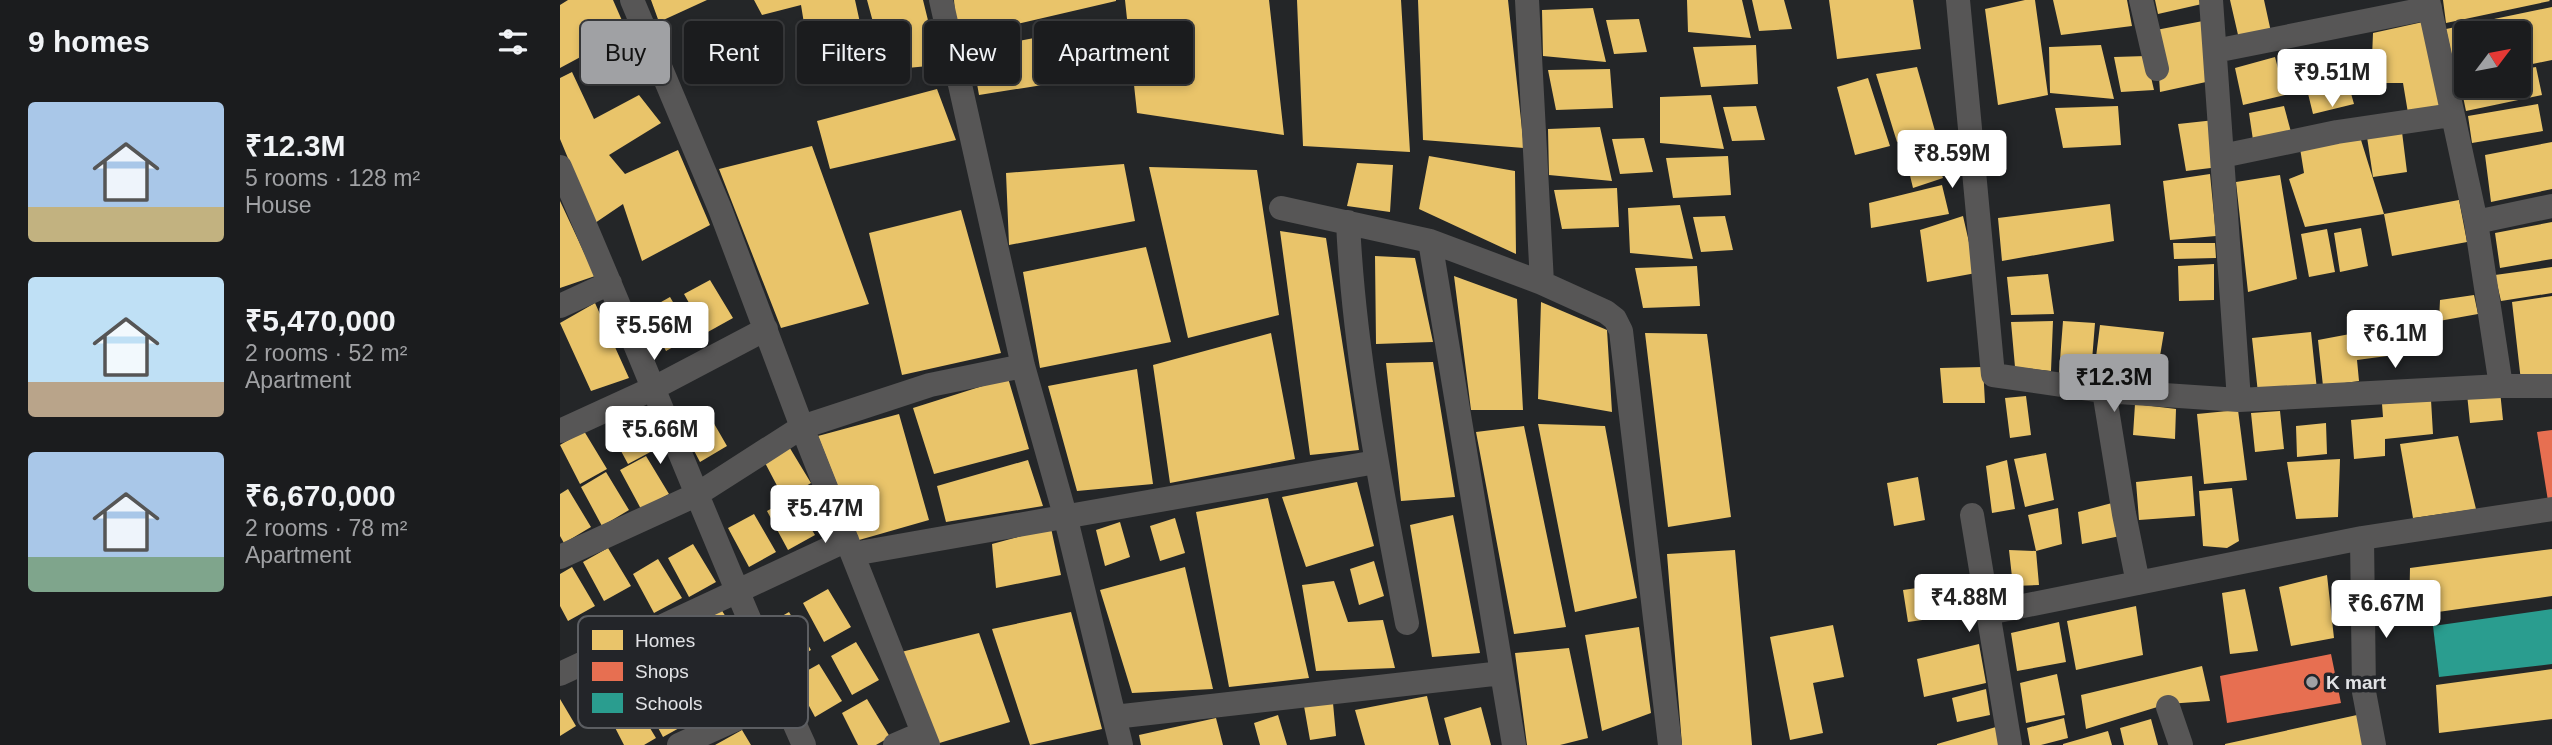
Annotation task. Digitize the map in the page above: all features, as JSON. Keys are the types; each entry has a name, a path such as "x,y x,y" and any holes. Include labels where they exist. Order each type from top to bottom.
{"street":[{"path":"632,0 720,209 802,427 925,739 895,745"},
{"path":"942,0 1023,366 1065,515 1121,745"},
{"path":"1527,0 1542,283"},
{"path":"1958,0 1993,375 2104,391 2239,400 2501,386 2552,386"},
{"path":"2141,0 2157,69"},
{"path":"2211,0 2239,400"},
{"path":"2214,51 2429,4 2476,222 2501,386"},
{"path":"2222,156 2337,132 2452,115"},
{"path":"560,167 654,388 746,616"},
{"path":"2476,222 2552,206"},
{"path":"1281,208 1430,241 1542,283 1606,312 1615,319 1621,331 1670,745"},
{"path":"1348,222 1349,252 1370,424 1407,623"},
{"path":"1430,241 1514,745"},
{"path":"560,306 610,283"},
{"path":"560,431 654,388 766,329"},
{"path":"560,557 696,495 802,427 930,385 1023,366"},
{"path":"2104,391 2138,583"},
{"path":"686,616 850,547 1065,515 1376,461"},
{"path":"1988,613 2362,538 2552,509"},
{"path":"1972,515 2010,745"},
{"path":"2362,538 2364,692 2374,745"},
{"path":"560,674 578,666"},
{"path":"1114,717 1502,673"},
{"path":"2168,707 2181,745"},
{"path":"679,745 717,728"},
{"path":"796,728 804,745"}],"building: Homes":[{"path":"568,0 613,0 622,21 581,21 581,57 560,68 560,5"},
{"path":"651,0 707,0 661,21 659,21"},
{"path":"754,0 855,0 860,21 804,21 801,5 762,15"},
{"path":"867,0 923,0 928,21 924,21 924,66 910,68 910,21 873,21"},
{"path":"954,0 1116,0 1020,23 1020,21 956,21"},
{"path":"1125,0 1269,0 1284,135 1137,113 1134,84 1193,84 1193,21 1127,21"},
{"path":"1297,0 1401,0 1410,152 1303,146"},
{"path":"1418,0 1508,0 1524,148 1423,140"},
{"path":"1687,0 1742,0 1751,38 1688,32"},
{"path":"1752,0 1784,0 1792,29 1759,31"},
{"path":"1829,0 1913,0 1921,49 1837,59"},
{"path":"2035,0 2048,95 1998,105 1985,9"},
{"path":"2053,0 2127,0 2132,26 2061,35"},
{"path":"2155,0 2201,0 2202,4 2158,14"},
{"path":"2230,0 2264,0 2271,32 2239,39"},
{"path":"2443,0 2550,1 2454,21 2446,23"},
{"path":"2552,7 2552,60 2531,64 2531,21 2485,21"},
{"path":"1593,8 1606,62 1543,56 1542,10"},
{"path":"1639,19 1647,52 1614,54 1606,20"},
{"path":"2203,21 2206,82 2160,92 2156,30"},
{"path":"2423,22 2443,114 2409,119 2403,83 2371,83 2373,33"},
{"path":"2454,27 2454,66 2446,29"},
{"path":"1034,38 1034,84 1048,84 979,95 977,84 1020,84 1020,41"},
{"path":"1756,45 1758,84 1701,87 1693,47"},
{"path":"2101,45 2114,99 2050,93 2049,47"},
{"path":"2146,56 2154,90 2121,92 2114,57"},
{"path":"2275,57 2285,95 2243,105 2235,68"},
{"path":"2341,58 2354,104 2313,114 2302,69"},
{"path":"1917,67 1935,131 1897,142 1876,74"},
{"path":"2536,67 2542,95 2531,97 2531,68"},
{"path":"1610,69 1613,108 1556,110 1548,70"},
{"path":"572,72 594,119 639,95 661,123 609,155 625,174 678,150 710,225 642,261 623,204 595,223 560,139 560,78"},
{"path":"1868,78 1890,146 1855,155 1837,87"},
{"path":"937,89 956,140 830,169 817,121"},
{"path":"1711,95 1724,149 1660,143 1660,97"},
{"path":"2463,98 2528,98 2466,111"},
{"path":"2538,104 2543,131 2472,143 2468,116"},
{"path":"1756,106 1765,140 1732,141 1723,107"},
{"path":"2118,106 2121,145 2063,148 2055,108"},
{"path":"2284,106 2291,132 2253,140 2249,113"},
{"path":"2215,120 2219,167 2186,171 2178,124"},
{"path":"1600,127 1612,181 1549,175 1548,129"},
{"path":"2402,132 2407,172 2373,177 2367,137"},
{"path":"1644,138 1653,172 1620,174 1612,139"},
{"path":"2361,140 2384,214 2305,227 2289,179 2304,173 2299,142"},
{"path":"2552,142 2552,189 2491,202 2485,155"},
{"path":"812,146 869,304 781,328 719,169"},
{"path":"1932,147 1943,178 1913,188 1905,155"},
{"path":"1429,156 1515,171 1516,254 1419,209"},
{"path":"1728,156 1731,195 1673,198 1666,158"},
{"path":"1357,163 1393,165 1390,212 1347,206"},
{"path":"1124,164 1135,221 1009,245 1006,173"},
{"path":"1149,167 1257,170 1279,315 1188,338"},
{"path":"2210,174 2216,236 2170,240 2163,181"},
{"path":"2280,175 2297,279 2248,292 2236,182"},
{"path":"1942,185 1949,214 1871,228 1869,203"},
{"path":"1617,188 1619,227 1562,229 1554,190"},
{"path":"2459,200 2467,242 2392,256 2384,214"},
{"path":"560,201 595,276 560,288"},
{"path":"2110,204 2114,241 2002,261 1998,218"},
{"path":"1680,205 1693,259 1630,253 1628,208"},
{"path":"961,210 1001,353 902,375 869,233"},
{"path":"1725,216 1733,250 1701,252 1693,217"},
{"path":"1963,216 1976,273 1927,282 1920,230"},
{"path":"2552,222 2552,259 2500,268 2495,233"},
{"path":"2361,228 2368,266 2340,272 2334,233"},
{"path":"2327,229 2335,272 2309,277 2301,234"},
{"path":"1280,231 1326,238 1359,450 1310,455"},
{"path":"2173,243 2215,243 2216,258 2174,259"},
{"path":"1146,247 1171,342 1040,368 1023,272"},
{"path":"1375,256 1415,258 1433,342 1376,344"},
{"path":"2214,264 2214,300 2179,301 2178,266"},
{"path":"1697,266 1700,306 1643,308 1635,268"},
{"path":"2552,267 2552,293 2501,301 2495,275"},
{"path":"2048,274 2054,314 2011,315 2007,277"},
{"path":"1454,276 1517,299 1523,410 1471,410"},
{"path":"710,280 733,318 706,333 684,294"},
{"path":"2474,295 2478,314 2439,321 2440,300"},
{"path":"2552,296 2552,380 2521,381 2512,302"},
{"path":"670,297 693,336 666,351 645,311"},
{"path":"1541,302 1607,330 1612,412 1538,399"},
{"path":"595,303 629,378 591,391 560,323"},
{"path":"2384,311 2387,356 2357,360 2359,381 2323,386 2318,340 2350,334 2347,314"},
{"path":"2053,321 2051,371 2015,367 2011,322"},
{"path":"2063,321 2095,323 2091,373 2059,373"},
{"path":"2100,325 2164,332 2156,380 2094,373"},
{"path":"2311,332 2317,390 2258,393 2252,338"},
{"path":"1271,333 1295,459 1170,483 1153,365"},
{"path":"1645,333 1707,334 1731,517 1668,527"},
{"path":"1433,362 1455,497 1401,501 1386,363"},
{"path":"1983,367 1985,403 1943,403 1940,368"},
{"path":"1137,369 1153,484 1077,491 1048,386"},
{"path":"1008,378 1029,449 934,474 913,408"},
{"path":"2500,391 2503,420 2470,423 2467,394"},
{"path":"2026,396 2031,435 2010,438 2005,398"},
{"path":"2431,400 2433,434 2385,439 2385,456 2354,459 2351,420 2383,417 2382,404"},
{"path":"2135,404 2176,409 2175,439 2133,435"},
{"path":"705,408 727,446 700,462 679,422"},
{"path":"2238,410 2247,480 2204,484 2197,414"},
{"path":"633,411 656,449 628,464 607,425"},
{"path":"2280,411 2284,449 2255,452 2251,413"},
{"path":"899,414 929,520 859,540 818,436"},
{"path":"2326,423 2327,454 2297,457 2296,426"},
{"path":"1538,424 1605,426 1637,598 1575,612"},
{"path":"1524,426 1566,627 1514,634 1476,432"},
{"path":"584,431 607,469 580,484 560,445"},
{"path":"2458,436 2476,509 2413,518 2400,444"},
{"path":"788,445 811,483 784,499 763,459"},
{"path":"2046,453 2054,500 2025,507 2014,459"},
{"path":"646,456 669,494 641,509 620,470"},
{"path":"2340,459 2338,517 2296,519 2287,462"},
{"path":"1028,460 1043,506 946,522 937,486"},
{"path":"2007,460 2015,509 1992,513 1986,466"},
{"path":"606,472 629,510 602,526 581,487"},
{"path":"2192,476 2195,516 2139,520 2136,482"},
{"path":"1918,477 1925,520 1894,526 1887,483"},
{"path":"1357,482 1374,546 1306,567 1282,497"},
{"path":"2232,488 2239,541 2227,548 2203,546 2199,491"},
{"path":"568,489 591,527 564,543 560,536 560,494"},
{"path":"792,497 815,535 788,550 767,511"},
{"path":"1268,498 1309,678 1229,687 1196,512"},
{"path":"2112,503 2120,536 2082,544 2078,512"},
{"path":"2058,508 2062,544 2036,551 2028,515"},
{"path":"754,514 776,552 749,567 728,528"},
{"path":"1453,515 1480,653 1432,657 1410,525"},
{"path":"1175,518 1185,553 1160,561 1150,526"},
{"path":"1120,522 1130,557 1105,566 1096,530"},
{"path":"1051,528 1061,575 996,588 992,544"},
{"path":"693,544 716,582 689,597 668,558"},
{"path":"608,548 631,586 604,601 583,562"},
{"path":"2552,549 2552,596 2409,616 2410,568"},
{"path":"1735,550 1752,745 1682,745 1667,554"},
{"path":"2009,550 2036,551 2039,585 2013,586"},
{"path":"658,559 682,598 654,613 633,574"},
{"path":"1374,561 1384,596 1359,605 1350,569"},
{"path":"572,567 595,606 568,621 560,606 560,574"},
{"path":"1185,567 1213,689 1132,693 1100,590"},
{"path":"2327,575 2334,638 2291,646 2279,587"},
{"path":"1973,580 1980,612 1908,622 1903,590"},
{"path":"1334,581 1348,622 1383,620 1395,668 1316,671 1302,585"},
{"path":"828,589 851,627 824,642 803,603"},
{"path":"2245,589 2258,651 2230,654 2222,593"},
{"path":"2136,606 2143,655 2076,670 2067,621"},
{"path":"721,609 725,616 708,616"},
{"path":"1071,612 1102,729 1030,745 992,629"},
{"path":"2059,622 2066,662 2017,671 2011,633"},
{"path":"1833,625 1844,677 1813,683 1823,733 1790,740 1770,637"},
{"path":"1639,627 1651,713 1602,731 1585,635"},
{"path":"979,633 1010,722 936,744 901,652"},
{"path":"856,642 879,680 852,695 831,656"},
{"path":"1979,644 1986,683 1924,697 1917,659"},
{"path":"1569,648 1588,738 1560,745 1527,745 1515,653"},
{"path":"819,664 842,701 815,717 808,704 808,670"},
{"path":"2202,666 2210,701 2167,704 2086,729 2081,695"},
{"path":"2552,669 2552,719 2439,733 2436,685"},
{"path":"2057,674 2065,715 2026,723 2020,683"},
{"path":"1986,689 1990,715 1957,722 1952,698"},
{"path":"1427,696 1439,745 1365,745 1355,710"},
{"path":"560,699 576,726 560,736"},
{"path":"867,699 890,737 876,745 858,745 842,713"},
{"path":"1333,703 1336,736 1310,740 1304,706"},
{"path":"1481,707 1491,745 1451,745 1444,718"},
{"path":"1278,715 1287,745 1260,745 1254,723"},
{"path":"2357,715 2363,745 2225,745 2225,744"},
{"path":"1216,718 1223,745 1141,745 1139,735"},
{"path":"2064,718 2068,738 2030,745 2027,728"},
{"path":"2151,719 2158,745 2124,745 2120,728"},
{"path":"1996,727 2000,745 1937,745 1937,744"},
{"path":"615,728 650,728 656,738 644,745 624,745"},
{"path":"658,728 679,728 663,737"},
{"path":"742,730 751,745 715,745"},
{"path":"2108,731 2112,745 2063,745 2063,744"}],"building: Shops":[{"path":"2552,430 2552,500 2548,501 2537,432"},
{"path":"2331,654 2341,703 2227,723 2220,676"}],"building: Schools":[{"path":"2552,609 2552,664 2439,677 2433,626"}],"place":[{"name":"K mart","path":"2312,682"}]}
